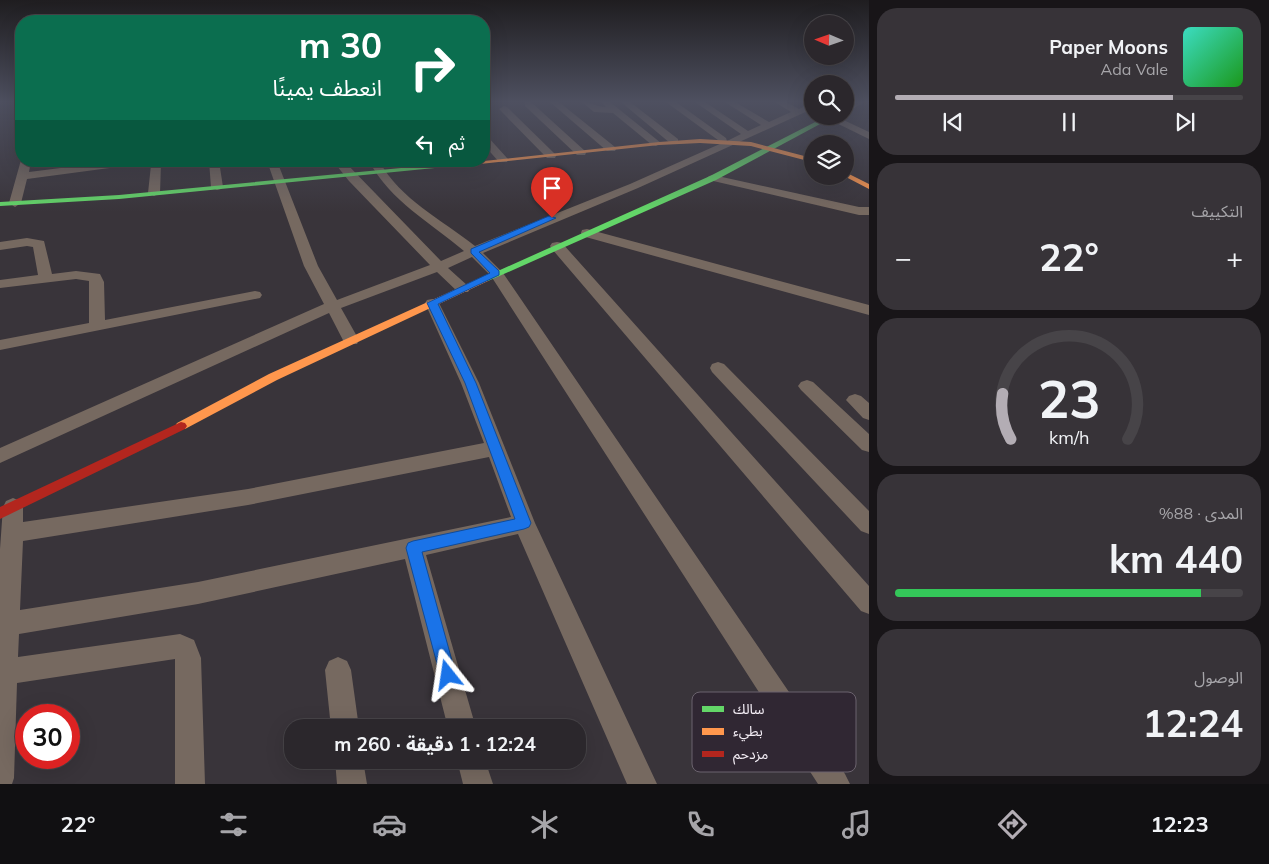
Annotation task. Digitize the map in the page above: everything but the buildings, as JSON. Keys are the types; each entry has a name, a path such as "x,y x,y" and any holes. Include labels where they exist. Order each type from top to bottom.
{"street":[{"path":"534,139 551,156"},
{"path":"566,139 582,153"},
{"path":"598,139 611,149"},
{"path":"650,139 656,143"},
{"path":"490,161 582,153 674,141 737,139"},
{"path":"0,456 331,307 438,268 474,251 742,139"},
{"path":"745,139 804,157"},
{"path":"8,518 273,377 496,273 713,178 788,139"},
{"path":"490,146 503,160"},
{"path":"15,204 25,167"},
{"path":"23,176 96,167"},
{"path":"154,193 156,167"},
{"path":"215,167 217,187"},
{"path":"274,167 311,266 350,340"},
{"path":"342,167 438,268 463,289"},
{"path":"0,204 154,193 348,175 373,167"},
{"path":"377,167 388,184 418,210 474,251 496,273 774,692"},
{"path":"713,178 869,211"},
{"path":"854,179 869,187"},
{"path":"587,233 869,310"},
{"path":"0,246 27,242 39,244 46,279"},
{"path":"557,246 869,603"},
{"path":"0,284 76,275 95,277 97,282 97,327"},
{"path":"0,345 255,295"},
{"path":"432,303 452,342 496,448 524,523 642,784"},
{"path":"718,368 869,525"},
{"path":"807,386 869,445"},
{"path":"854,400 869,413"},
{"path":"8,518 248,497 496,448"},
{"path":"0,778 7,624 8,518"},
{"path":"7,624 198,593 524,523"},
{"path":"413,548 460,719"},
{"path":"4,672 180,646 185,649 188,658 190,784"},
{"path":"338,670 344,719"},
{"path":"350,769 352,784"},
{"path":"474,769 478,784"},
{"path":"827,772 835,784"}],"traffic: fast":[{"path":"485,279 713,178 789,139"},
{"path":"0,204 119,197 433,167"}],"traffic: slow":[{"path":"490,162 659,143 700,141 751,144 804,158"},
{"path":"854,179 869,187"},
{"path":"181,426 273,377 485,279"}],"traffic: jam":[{"path":"0,513 181,426"}],"route":[{"path":"448,675 413,548 524,523 470,383 432,303 496,273 474,251 552,218"}]}
